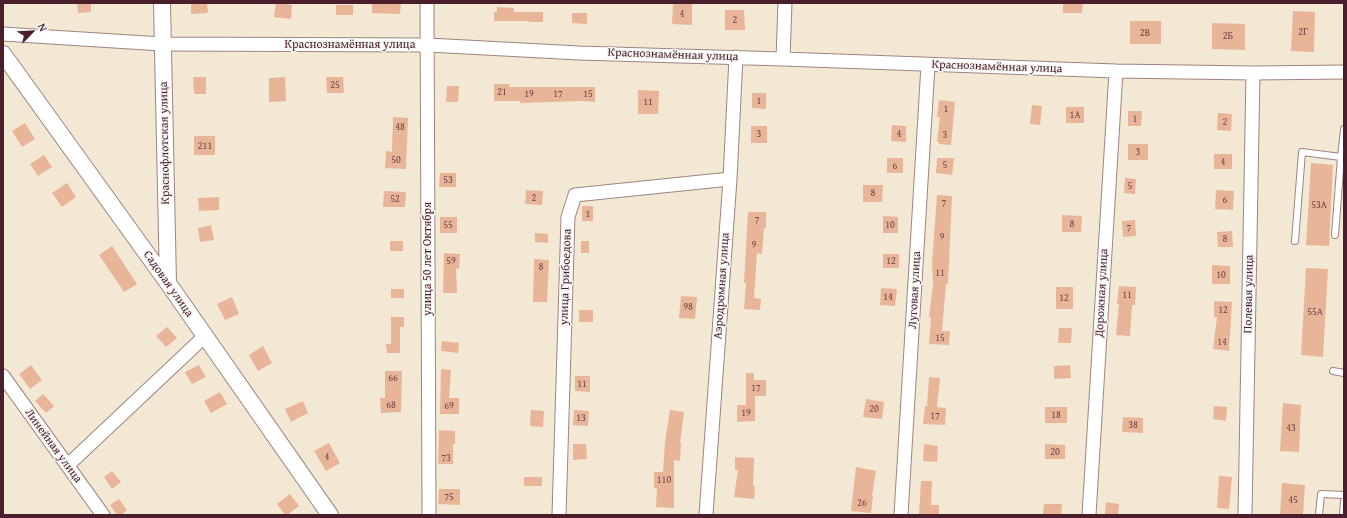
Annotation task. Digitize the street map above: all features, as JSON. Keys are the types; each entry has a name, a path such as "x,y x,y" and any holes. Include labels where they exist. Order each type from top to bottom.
{"street":[{"name":"Краснофлотская улица","path":"162,3 168,283"},
{"name":"улица 50 лет Октября","path":"427,3 429,515"},
{"path":"783,59 785,3"},
{"name":"Краснознамённая улица","path":"3,34 162,44 428,45 578,53 736,57 1116,71 1253,73 1344,72"},
{"name":"Садовая улица","path":"3,54 168,283 330,515"},
{"name":"Аэродромная улица","path":"706,515 730,179 736,57"},
{"name":"Луговая улица","path":"901,515 928,65"},
{"name":"Дорожная улица","path":"1089,515 1116,71"},
{"name":"Полевая улица","path":"1245,515 1253,73"},
{"name":"улица Грибоедова","path":"559,515 568,216 574,195 730,179"},
{"path":"68,465 205,336"},
{"name":"Линейная улица","path":"3,376 103,515"}],"lane":[{"path":"1335,235 1344,129"},
{"path":"1295,241 1302,152 1342,157"},
{"path":"1333,370 1344,373"},
{"path":"1319,515 1321,494 1344,495"},
{"path":"1343,515 1344,501"}],"building":[{"path":"77,3 91,3 91,12 78,13"},
{"path":"191,3 207,3 208,13 191,14"},
{"path":"276,3 292,5 291,19 274,17"},
{"path":"372,3 401,3 400,14 372,13"},
{"path":"673,3 692,3 692,25 672,24"},
{"path":"1063,3 1083,3 1082,13 1063,13"},
{"path":"336,5 353,5 353,15 336,15"},
{"path":"497,7 514,8 514,12 543,12 543,22 494,21 494,12 497,12"},
{"path":"725,10 744,10 745,30 725,30"},
{"path":"1293,11 1315,12 1314,52 1291,51"},
{"path":"572,13 587,13 587,24 572,23"},
{"path":"1130,21 1161,21 1161,44 1130,44"},
{"path":"1212,23 1245,24 1245,50 1212,49"},
{"path":"193,77 206,77 206,94 194,94"},
{"path":"285,77 286,101 269,102 269,78"},
{"path":"326,77 343,77 344,93 327,93"},
{"path":"494,84 509,84 509,87 595,87 595,102 520,103 520,101 494,101"},
{"path":"447,86 459,86 458,102 446,102"},
{"path":"638,90 659,91 658,114 638,114"},
{"path":"752,93 766,93 766,109 752,108"},
{"path":"939,100 955,102 951,145 939,144 939,142 937,142 940,117 937,117"},
{"path":"1032,105 1042,106 1040,125 1030,124"},
{"path":"1066,107 1084,107 1084,123 1066,123"},
{"path":"1128,111 1142,111 1141,126 1128,126"},
{"path":"1218,113 1232,114 1231,131 1217,130"},
{"path":"393,117 408,118 406,169 385,168 386,151 392,152"},
{"path":"25,123 35,139 22,147 12,131"},
{"path":"892,125 906,126 906,142 891,141"},
{"path":"751,126 767,126 767,143 751,143"},
{"path":"194,136 215,136 215,155 194,155"},
{"path":"1128,144 1148,144 1148,160 1128,160"},
{"path":"1214,154 1232,154 1232,169 1214,169"},
{"path":"44,155 52,167 38,176 30,164"},
{"path":"887,158 903,158 903,173 887,173"},
{"path":"937,158 954,158 952,175 936,173"},
{"path":"1311,163 1333,165 1329,246 1306,245"},
{"path":"440,173 456,173 456,187 439,187"},
{"path":"1125,178 1136,179 1135,194 1124,193"},
{"path":"67,183 76,197 62,207 52,193"},
{"path":"863,185 883,185 882,202 863,202"},
{"path":"526,190 543,191 542,205 525,204"},
{"path":"1216,190 1234,191 1233,210 1215,209"},
{"path":"384,191 406,192 405,207 383,207"},
{"path":"937,195 952,196 948,284 946,284 942,331 950,331 949,345 929,344 931,318 929,317 933,283 932,263"},
{"path":"219,197 219,210 199,211 198,198"},
{"path":"582,206 593,206 593,221 582,221"},
{"path":"748,212 766,212 766,228 764,228 762,254 757,253 754,298 761,299 760,310 744,309"},
{"path":"1062,215 1082,216 1081,232 1062,232"},
{"path":"883,216 898,217 898,233 883,233"},
{"path":"440,217 457,217 457,233 440,233"},
{"path":"1135,220 1136,236 1123,237 1122,221"},
{"path":"211,225 214,240 200,242 198,228"},
{"path":"1232,231 1233,247 1218,247 1217,232"},
{"path":"535,233 548,234 548,243 535,242"},
{"path":"390,241 403,241 403,251 390,251"},
{"path":"581,241 589,241 589,253 581,253"},
{"path":"112,246 137,284 124,292 99,255"},
{"path":"444,253 460,254 459,269 456,268 457,293 443,293"},
{"path":"883,254 899,254 899,268 883,268"},
{"path":"534,259 549,260 547,302 533,302"},
{"path":"1212,265 1230,266 1230,284 1212,284"},
{"path":"1306,268 1328,269 1323,357 1301,355"},
{"path":"1119,286 1136,287 1135,305 1132,305 1130,336 1116,335"},
{"path":"1056,287 1073,287 1073,309 1056,309"},
{"path":"881,288 897,289 895,306 880,305"},
{"path":"391,289 404,289 404,298 391,298"},
{"path":"681,296 697,297 695,319 679,318"},
{"path":"232,297 239,314 225,320 217,304"},
{"path":"1214,301 1232,302 1229,351 1213,349 1217,317 1214,317"},
{"path":"579,310 593,310 593,322 579,322"},
{"path":"391,317 404,317 404,327 400,327 400,353 387,353 386,344 391,344"},
{"path":"167,327 177,338 166,347 156,336"},
{"path":"1059,328 1072,328 1071,343 1058,343"},
{"path":"442,341 459,343 458,353 441,351"},
{"path":"263,346 272,363 258,371 249,355"},
{"path":"31,365 42,380 30,389 19,374"},
{"path":"199,365 206,377 192,384 185,372"},
{"path":"1070,365 1071,378 1054,379 1054,366"},
{"path":"441,369 451,370 449,398 459,398 459,414 440,414"},
{"path":"385,371 402,371 401,412 381,413 380,398 385,398"},
{"path":"746,373 754,373 754,380 766,380 766,396 755,396 755,421 737,422 737,405 746,405"},
{"path":"575,376 590,376 590,392 575,391"},
{"path":"929,377 940,378 937,407 946,408 945,425 923,424 925,406 927,406"},
{"path":"220,392 227,404 211,413 204,401"},
{"path":"43,394 54,406 46,413 35,401"},
{"path":"866,399 884,402 882,419 863,417"},
{"path":"303,401 308,413 291,422 285,409"},
{"path":"1283,403 1301,405 1299,452 1280,451"},
{"path":"1214,406 1227,407 1226,421 1213,419"},
{"path":"1045,407 1067,407 1067,423 1045,423"},
{"path":"531,410 544,411 543,427 530,426"},
{"path":"574,410 589,411 588,426 573,425"},
{"path":"670,410 684,412 680,443 680,461 674,460 674,508 656,507 657,488 654,488 654,472 663,472 665,442"},
{"path":"1123,417 1143,418 1143,433 1122,432"},
{"path":"439,430 455,431 455,444 453,444 453,464 438,464"},
{"path":"329,443 340,463 326,471 314,451"},
{"path":"573,444 586,444 587,459 573,460"},
{"path":"924,444 938,446 937,462 923,461"},
{"path":"1045,444 1065,445 1065,459 1045,459"},
{"path":"735,457 754,458 754,499 734,497 738,470 735,470"},
{"path":"856,467 876,471 871,513 851,511"},
{"path":"112,471 121,482 112,489 104,477"},
{"path":"1219,476 1232,477 1229,509 1217,508"},
{"path":"524,477 542,477 542,486 524,486"},
{"path":"921,481 932,481 931,505 939,505 939,515 919,515"},
{"path":"1282,483 1305,485 1303,515 1280,515"},
{"path":"439,489 460,489 460,505 438,504"},
{"path":"290,494 299,506 285,515 277,504"},
{"path":"119,499 127,510 121,515 117,515 110,505"},
{"path":"1106,502 1119,504 1118,515 1105,515"},
{"path":"1044,504 1062,504 1061,515 1043,515"}]}
